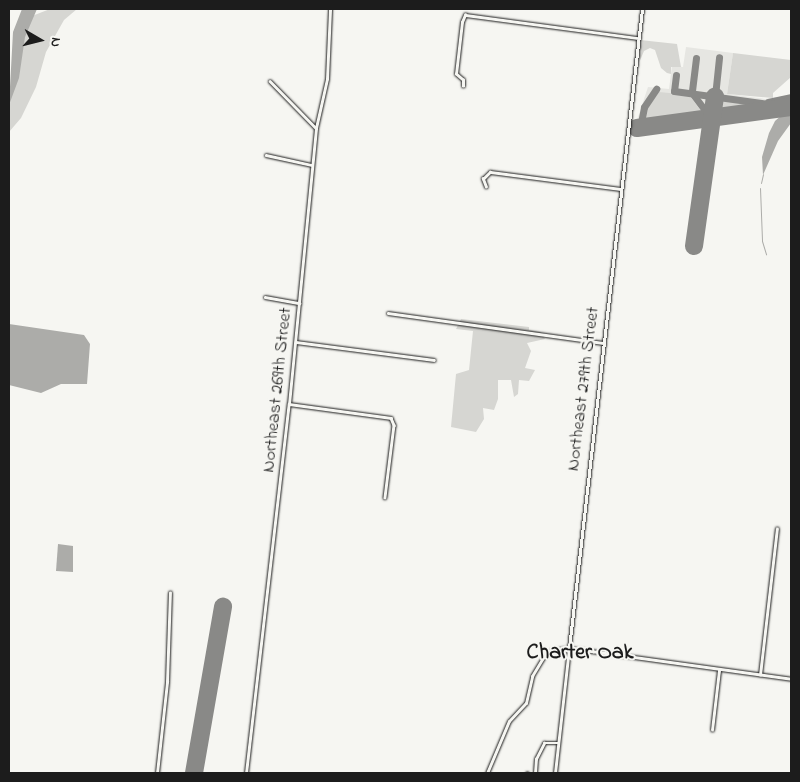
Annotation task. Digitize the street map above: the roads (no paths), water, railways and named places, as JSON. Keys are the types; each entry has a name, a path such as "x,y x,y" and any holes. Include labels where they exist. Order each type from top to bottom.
{"street":[{"name":"Northeast 269th Street","path":"246,773 296,342 316,128 326,79 330,9"},
{"name":"Northeast 279th Street","path":"555,773 642,9"},
{"path":"463,86 463,80 456,74 462,22 465,15 638,38"},
{"path":"270,81 316,128"},
{"path":"266,156 312,165"},
{"path":"486,187 483,180 490,172 621,189"},
{"path":"265,297 299,303"},
{"path":"388,313 603,343"},
{"path":"296,342 434,360"},
{"path":"289,404 383,415 391,418 394,425 385,497"},
{"path":"760,675 777,529"},
{"path":"157,773 168,682 170,593"},
{"path":"487,773 510,721 526,703 530,681 542,658 549,651 569,648 791,679"},
{"path":"712,730 719,670"},
{"path":"535,773 536,759 544,743 559,743"}],"waterway":[{"path":"761,183 763,174"},
{"path":"760,188 762,241 766,254"}],"district":[{"name":"Charter Oak","path":"580,654"}]}
